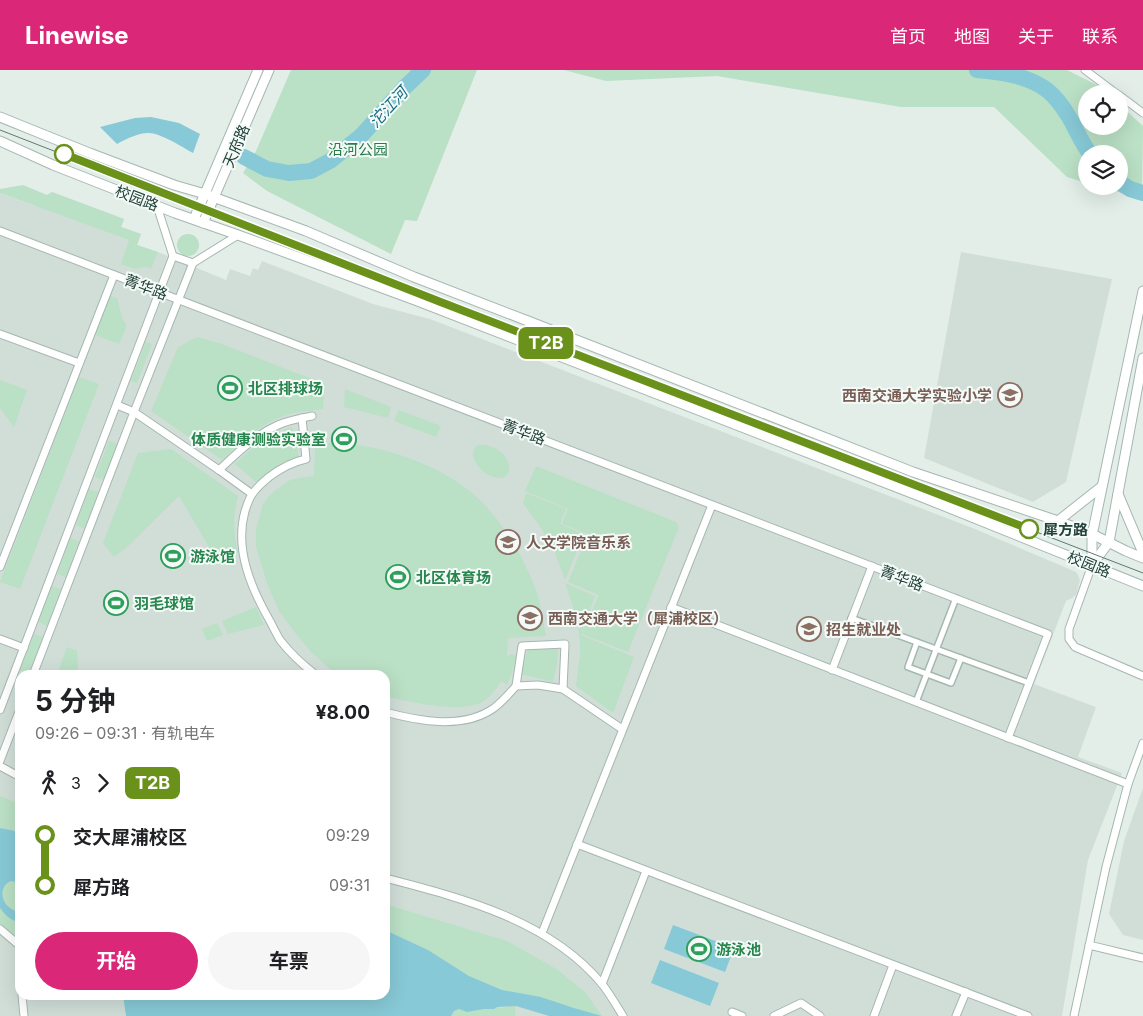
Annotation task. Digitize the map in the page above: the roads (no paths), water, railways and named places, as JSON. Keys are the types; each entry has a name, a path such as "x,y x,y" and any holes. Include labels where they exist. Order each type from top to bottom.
{"street":[{"name":"天府路","path":"194,219 258,70"},
{"name":"天府路","path":"203,223 269,70"},
{"path":"1085,70 1106,85"},
{"path":"1128,102 1143,113"},
{"name":"校园路","path":"0,117 174,185 214,197 306,230 414,278 528,320 913,472 1092,534 1143,558"},
{"name":"校园路","path":"0,141 53,165 157,206 415,300 913,494 1143,586"},
{"path":"15,670 173,256 157,206"},
{"name":"菁华路","path":"0,231 1048,634 1029,682"},
{"path":"35,670 193,263 238,235"},
{"path":"173,256 193,263"},
{"path":"0,567 114,275"},
{"path":"1092,565 1092,534 1143,291"},
{"path":"0,334 79,364"},
{"path":"1143,358 1109,542 1092,565 1068,632 1069,639 1075,647 1143,676"},
{"path":"117,405 134,412 252,494"},
{"path":"219,470 249,442 265,432 279,424 312,416"},
{"path":"302,418 306,458 288,464 262,482 252,494 242,520 242,543 245,566 254,592 280,640 310,670"},
{"path":"1058,521 1101,487"},
{"path":"1118,494 1143,553"},
{"path":"542,933 712,505"},
{"path":"832,670 872,566"},
{"path":"916,702 956,598"},
{"path":"671,607 1128,784"},
{"path":"851,618 1029,682 1008,738"},
{"path":"0,639 24,648"},
{"path":"917,642 908,667 951,683 961,658"},
{"path":"390,713 412,719 446,722 472,719 493,709 516,686 522,646 565,644 563,689"},
{"path":"0,710 15,671"},
{"path":"516,686 538,685 563,689 622,729"},
{"path":"0,761 15,722"},
{"path":"1074,1016 1106,867 1128,784 1143,743"},
{"path":"0,766 15,774"},
{"path":"577,844 1028,1016"},
{"path":"602,984 646,871"},
{"path":"390,879 486,908 542,933 587,968 602,984 623,1016"},
{"path":"0,929 15,942"},
{"path":"1089,945 1143,958"},
{"path":"874,1016 893,965"},
{"path":"956,1016 966,992"},
{"path":"22,1000 24,1016"},
{"path":"774,1016 801,1003 820,1016"},
{"path":"732,1012 742,1016"}],"water":[{"path":"151,117 179,123 200,134 193,153 159,135 148,133 136,135 117,144 100,127 135,118"},
{"path":"0,828 15,831 15,882 7,883 2,893 6,904 15,910 15,921 9,918 0,908"},
{"name":"游泳池","path":"673,925 734,948 725,972 664,949"},
{"path":"390,932 428,950 469,976 502,990 541,997 602,1016 549,1016 516,1006 467,1012 459,1009 454,1011 451,1016 126,1016 124,1000 390,1000"},
{"name":"游泳池","path":"660,960 719,983 710,1006 651,983"}],"waterway":[{"name":"沱江河","path":"244,157 267,169 289,173 311,171 330,161 361,136 423,70"},
{"name":"沱江河","path":"977,70 1004,73 1022,78 1047,90 1064,110 1084,145"},
{"name":"沱江河","path":"1128,188 1143,193"}],"tram line":[{"path":"0,130 1143,573"},
{"name":"T2B","path":"64,154 718,410 1029,529"}],"place":[{"name":"北区排球场","path":"230,388"},
{"name":"西南交通大学实验小学","path":"1010,395"},
{"name":"体质健康测验实验室","path":"344,439"},
{"name":"犀方路","path":"1029,529"},
{"name":"人文学院音乐系","path":"508,542"},
{"name":"游泳馆","path":"173,556"},
{"name":"北区体育场","path":"398,577"},
{"name":"羽毛球馆","path":"116,603"},
{"name":"西南交通大学（犀浦校区）","path":"530,618"},
{"name":"招生就业处","path":"809,629"},
{"name":"游泳池","path":"699,949"}],"park label":[{"name":"沿河公园","path":"358,149"}]}
